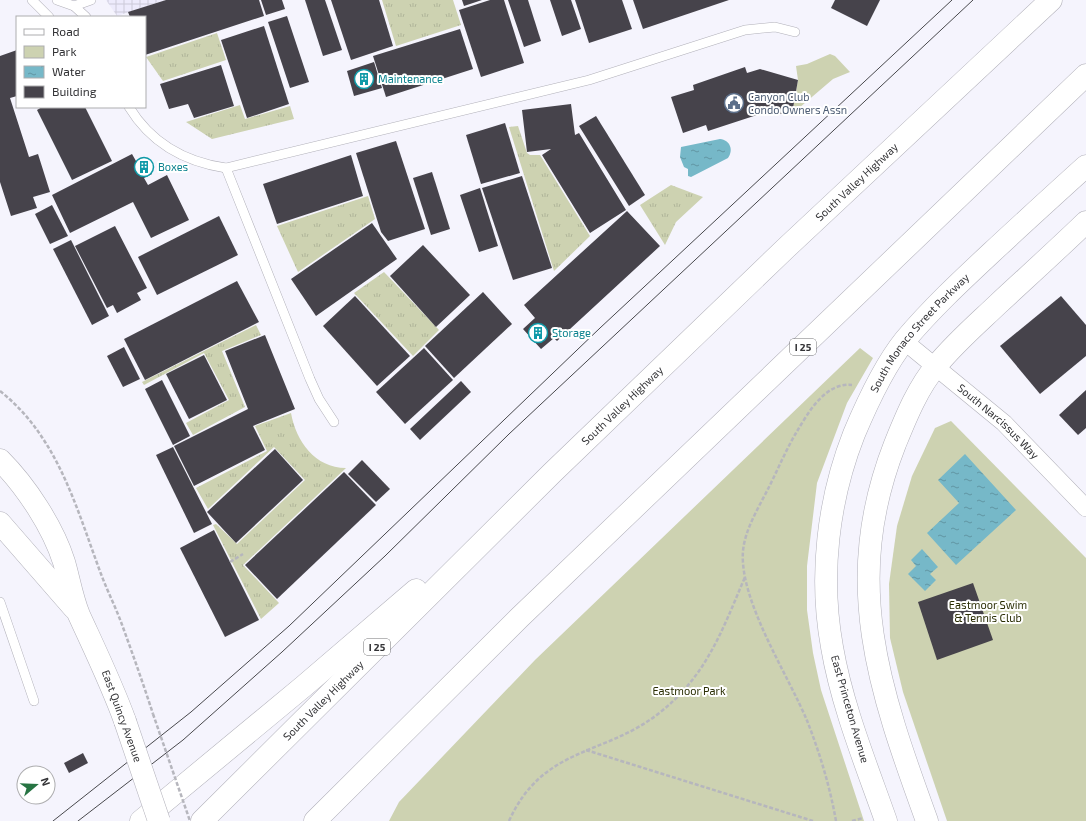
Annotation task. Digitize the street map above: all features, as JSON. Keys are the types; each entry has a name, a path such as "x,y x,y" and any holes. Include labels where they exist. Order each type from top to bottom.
{"main road":[{"name":"South Valley Highway","path":"202,821 552,473 786,248 1051,0"},
{"name":"I 25","path":"315,821 519,618 1086,75"},
{"name":"South Monaco Street Parkway","path":"827,546 843,463 873,392 904,341 954,288 1086,166"},
{"path":"927,821 879,676 869,614 869,549 878,499 891,455 911,406 936,366 978,323 1086,222"},
{"name":"East Quincy Avenue","path":"0,460 33,501 52,532 64,561 79,614 98,653 125,721 159,821"},
{"path":"141,821 304,686 552,473"},
{"name":"East Quincy Avenue","path":"0,523 79,614"},
{"name":"East Princeton Avenue","path":"827,546 826,585 828,624 836,667 847,709 886,821"}],"street":[{"name":"South Narcissus Way","path":"904,341 1004,423 1086,508"}],"lane":[{"path":"32,0 48,16"},
{"path":"57,0 74,6 85,16"},
{"path":"74,6 91,0"},
{"path":"130,108 150,133 173,152 193,161 226,168 589,80 745,30 774,27 795,32"},
{"path":"226,168 310,379 319,399 334,422"},
{"path":"0,602 34,701"}],"path":[{"path":"836,821 830,791 808,722 758,616 745,577 744,549 752,524 792,438 824,394 844,384 873,392"},
{"path":"0,391 33,423 51,449 65,476 105,585 120,621 190,821"},
{"path":"230,562 243,554"},
{"path":"509,821 531,785 553,767 585,750 646,723 686,689 720,638 745,577"},
{"path":"585,750 813,821"}],"shaded area":[{"path":"106,0 165,0 117,16"}],"green space":[{"path":"382,0 453,0 461,25 396,46"},
{"path":"217,33 226,60 163,81 146,57"},
{"path":"830,54 835,56 850,72 833,79 792,114 798,80 796,66 807,64"},
{"path":"240,105 245,119 290,106 294,119 212,139 186,122"},
{"path":"518,126 527,153 530,155 540,155 590,236 554,271 509,127"},
{"path":"671,185 703,197 676,222 665,245 640,205"},
{"path":"368,196 375,219 298,272 277,226"},
{"path":"384,272 439,330 413,356 354,293"},
{"path":"256,325 261,335 222,351 245,407 193,435 186,423 229,400 204,353 144,385 142,382"},
{"name":"Eastmoor Park","path":"860,348 873,358 847,403 817,483 807,566 807,610 813,653 821,690 864,821 389,821 399,802 535,660"},
{"path":"291,413 297,433 302,443 316,458 335,467 346,468 243,565 279,603 261,619 213,525 216,524 237,544 305,480 274,447 208,509 196,488 267,451 255,426"},
{"name":"Eastmoor Swim & Tennis Club","path":"951,421 1086,558 1086,821 947,821 903,692 890,638 889,584 897,526 912,476 935,428"}],"water":[{"path":"720,139 729,143 731,152 728,158 691,177 688,176 688,169 684,167 680,157 681,147"},
{"path":"965,454 1016,510 956,565 927,533 959,503 938,480"},
{"path":"922,549 938,567 930,574 936,580 925,591 908,574 916,566 911,560"}],"building":[{"path":"166,0 259,0 264,16 146,55 146,16 130,16 128,12"},
{"path":"261,0 282,0 285,9 266,15"},
{"path":"305,0 325,0 342,50 323,56"},
{"path":"331,0 379,0 393,46 351,60"},
{"path":"462,0 482,0 464,6"},
{"path":"490,0 504,0 524,63 481,77 459,10"},
{"path":"508,0 528,0 541,41 524,47"},
{"path":"550,0 571,0 581,29 562,36"},
{"path":"575,0 622,0 632,29 589,43"},
{"path":"633,0 729,0 643,29"},
{"path":"835,0 880,0 867,26 831,8"},
{"path":"287,16 309,82 290,88 268,22"},
{"path":"264,26 289,104 247,118 221,40"},
{"path":"460,29 473,69 386,97 373,56"},
{"path":"16,50 16,96 10,98 29,157 38,154 50,192 33,197 37,208 11,216 0,182 0,56"},
{"name":"Maintenance","path":"374,62 382,88 354,96 347,71"},
{"path":"221,65 234,106 194,118 188,104 169,109 160,84"},
{"name":"Canyon Club Condo Owners Assn","path":"745,67 747,73 760,69 798,80 792,114 772,114 772,111 758,108 760,114 708,131 706,125 683,133 671,97 694,90 693,85"},
{"path":"571,104 575,135 579,133 626,210 590,233 542,155 551,149 527,152 522,110"},
{"path":"40,108 86,108 112,161 72,180 37,110"},
{"path":"596,116 645,195 629,206 579,126"},
{"path":"505,123 520,173 481,184 466,135"},
{"path":"396,141 425,229 388,241 381,232 356,153"},
{"path":"132,154 136,161 143,157 152,174 144,178 148,185 167,175 189,220 151,238 133,202 70,233 52,195"},
{"path":"351,155 363,196 277,224 263,184"},
{"path":"432,172 450,229 431,235 413,178"},
{"path":"522,176 552,268 513,280 482,188"},
{"path":"480,188 498,246 479,252 460,195"},
{"path":"52,205 68,236 50,244 35,214"},
{"path":"627,211 660,246 557,341 554,338 541,349 523,329 535,318 524,305"},
{"path":"219,216 238,255 157,295 138,257"},
{"path":"372,223 397,259 316,316 291,279"},
{"path":"115,226 147,288 137,293 141,300 117,313 113,305 107,308 75,246"},
{"path":"71,240 109,316 92,325 53,249"},
{"path":"423,245 470,295 436,327 390,276"},
{"path":"237,281 259,322 145,380 124,339"},
{"path":"483,292 512,324 454,378 425,346"},
{"path":"355,296 410,356 377,386 323,326"},
{"path":"1061,296 1086,325 1086,356 1040,394 1000,346"},
{"path":"265,335 295,409 253,426 265,450 194,486 174,446 248,409 225,351"},
{"path":"124,347 140,379 123,387 107,356"},
{"path":"424,348 453,380 405,424 376,392"},
{"path":"204,355 227,400 189,419 166,374"},
{"path":"162,380 190,436 173,445 145,389"},
{"path":"461,381 471,392 420,440 410,429"},
{"path":"1086,390 1086,428 1078,435 1059,415"},
{"path":"173,447 212,524 194,533 156,455"},
{"path":"275,449 303,480 236,543 207,512"},
{"path":"362,460 390,489 376,502 348,474"},
{"path":"344,472 376,505 277,599 245,565"},
{"path":"214,530 259,620 225,637 180,548"},
{"path":"973,583 993,640 937,660 918,602"},
{"path":"83,753 88,763 69,773 64,763"}],"tram line":[{"path":"53,821 191,712 289,626 600,328 952,0"},
{"path":"78,821 183,740 282,652 385,556 509,434 973,0"}],"place":[{"name":"Maintenance","path":"364,79"},
{"name":"Canyon Club Condo Owners Assn","path":"734,103"},
{"name":"Boxes","path":"144,167"},
{"name":"Storage","path":"538,333"}]}
